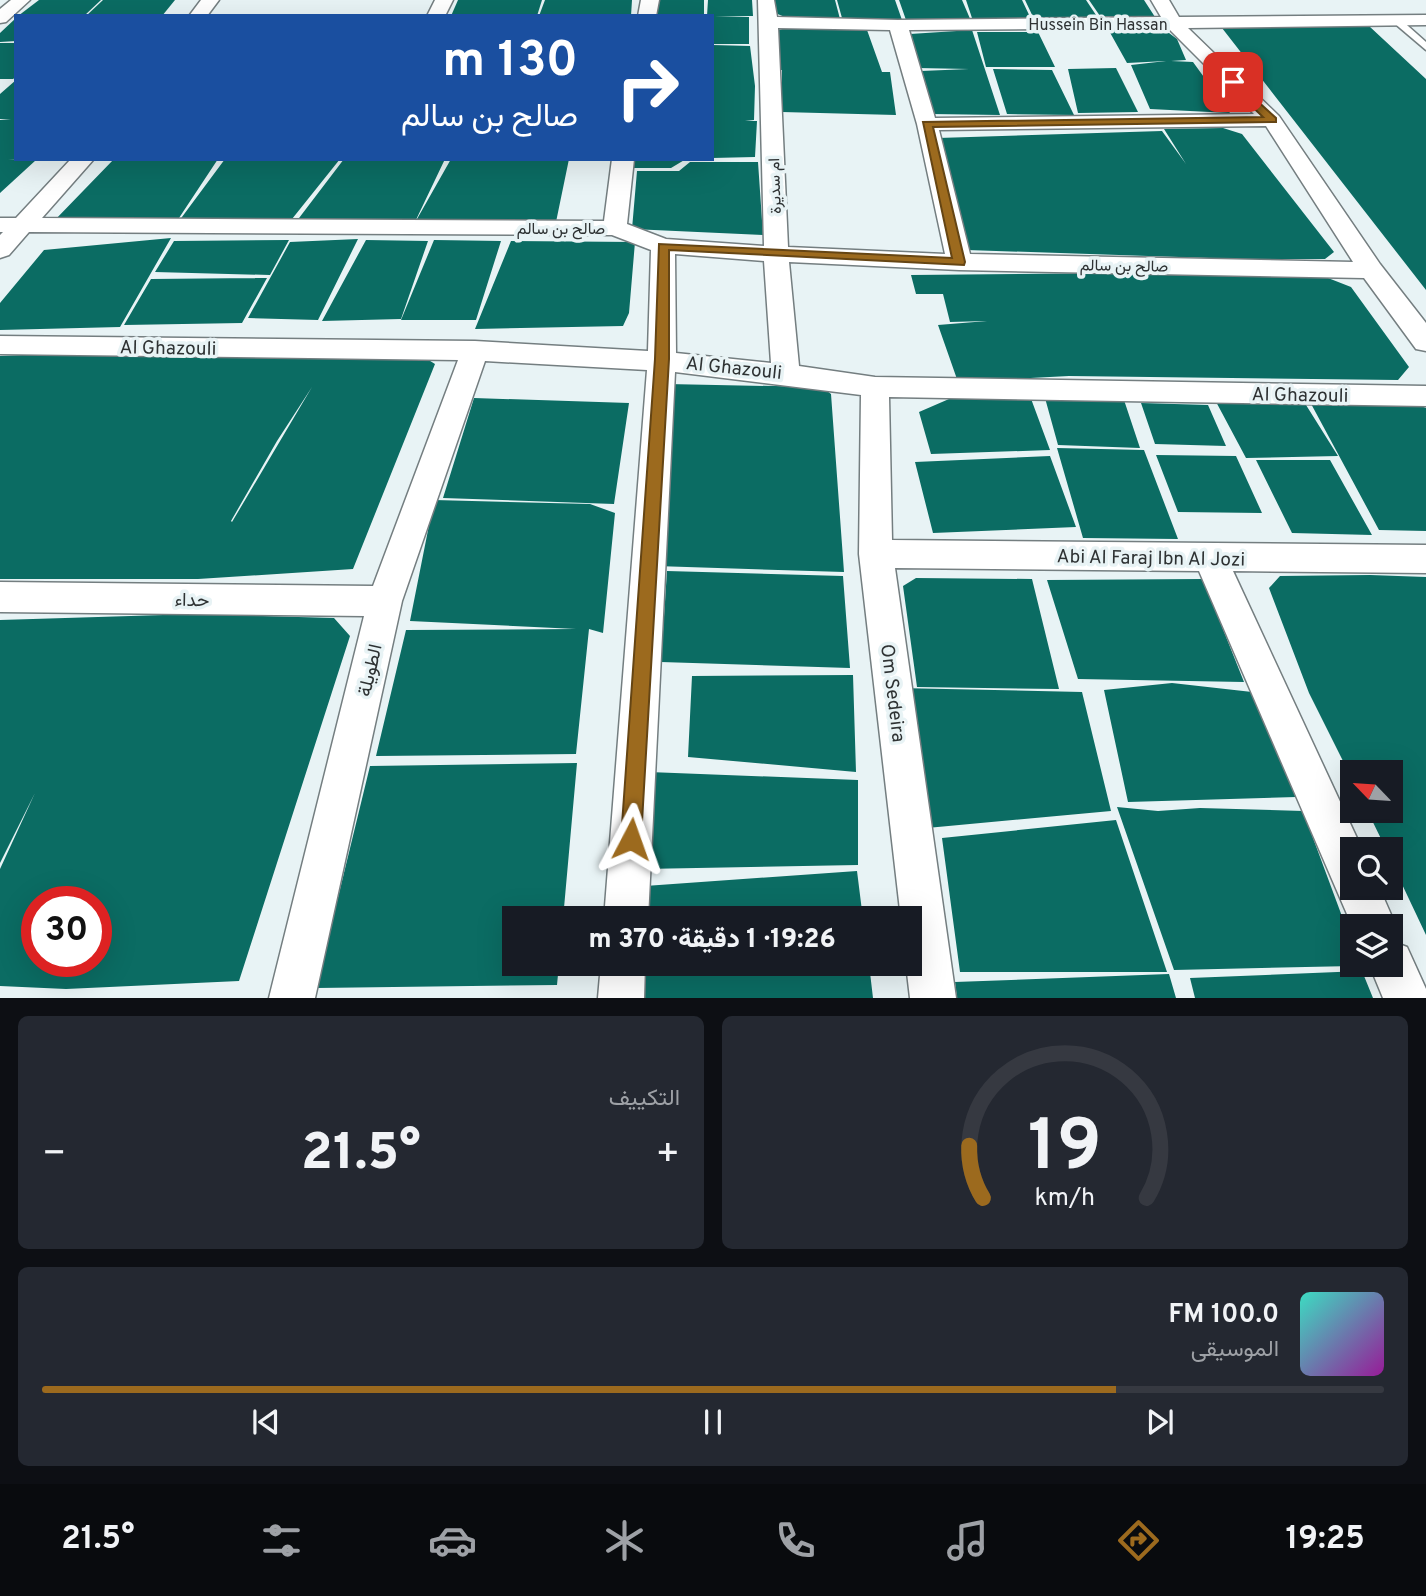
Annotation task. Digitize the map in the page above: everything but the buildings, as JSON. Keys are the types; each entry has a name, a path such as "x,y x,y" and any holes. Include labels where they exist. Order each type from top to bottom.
{"street":[{"path":"0,18 21,0"},
{"path":"1160,0 1174,24 1272,120 1371,270 1426,342"},
{"name":"Hussein Bin Hassan","path":"768,11 898,25 1426,20"},
{"name":"ام سديرة","path":"768,11 776,254 786,372"},
{"path":"898,25 927,124 959,262"},
{"path":"927,124 1272,120"},
{"path":"0,250 10,225 81,161"},
{"path":"615,228 623,161"},
{"name":"صالح بن سالم","path":"10,225 615,228 663,246 776,254 959,262 1371,270"},
{"path":"627,906 662,359 663,246"},
{"name":"Al Ghazouli","path":"0,345 475,350 662,359 786,372 875,387 1426,396"},
{"name":"الطويلة","path":"292,998 385,601 475,350"},
{"name":"Om Sedeira","path":"875,387 876,554 933,998"},
{"name":"Abi Al Faraj Ibn Al Jozi","path":"876,554 1426,559"},
{"path":"1210,558 1340,848"},
{"name":"حداء","path":"0,597 385,601"},
{"path":"621,998 622,976"},
{"path":"1397,977 1407,998"}],"lane":[{"path":"1396,20 1426,47"}],"route":[{"path":"631,839 662,359 663,246 959,262 927,124 1272,120 1233,82"}]}
